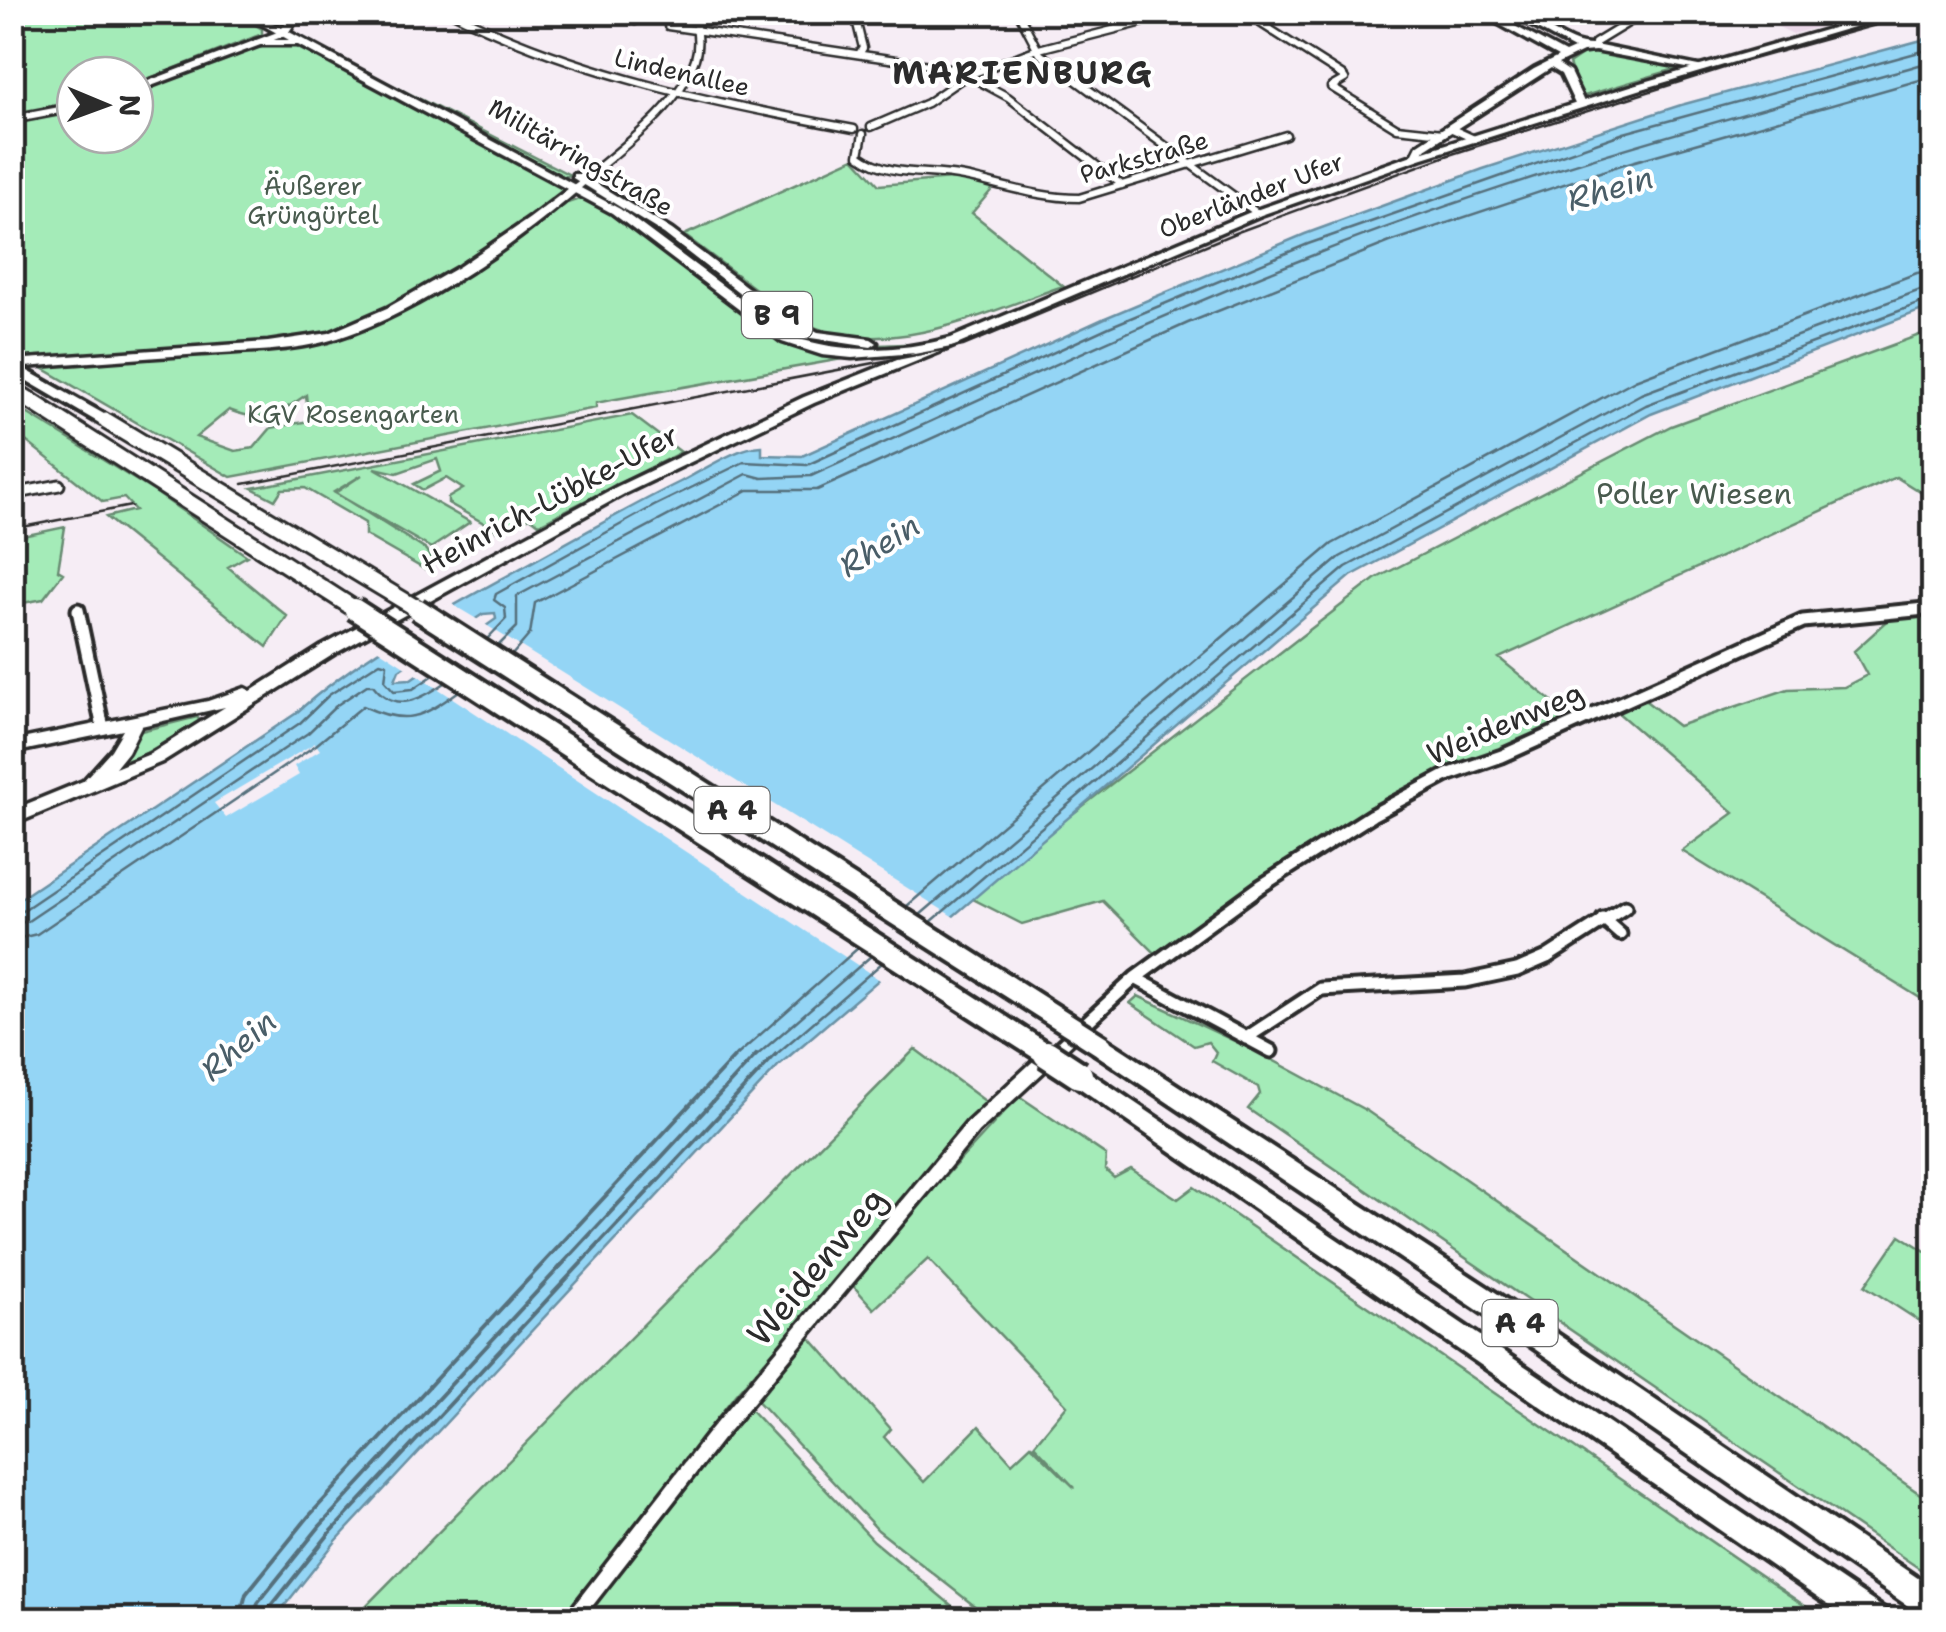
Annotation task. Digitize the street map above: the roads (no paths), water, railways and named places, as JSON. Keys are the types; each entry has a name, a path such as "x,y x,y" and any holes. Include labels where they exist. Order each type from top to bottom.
{"highway":[{"name":"A 4","path":"12,365 362,574 1102,1046 1512,1318 1934,1606"},
{"name":"A 4","path":"12,389 1079,1075 1876,1620"}],"main road":[{"name":"Militärringstraße","path":"244,12 286,28 668,232 798,329 855,343 934,338 1040,302"},
{"path":"1481,12 1573,53"},
{"path":"1510,12 1573,53"},
{"name":"B 9","path":"1699,67 1884,12"},
{"name":"B 9","path":"1699,67 1900,12"},
{"path":"258,42 266,32 264,17"},
{"path":"155,81 286,28"},
{"name":"B 9","path":"258,42 311,42"},
{"path":"1416,157 1418,150 1573,53 1595,48 1699,67"},
{"path":"1550,64 1565,72 1574,105"},
{"name":"Oberländer Ufer","path":"955,341 1257,213 1416,157 1699,67"},
{"path":"12,120 55,111"},
{"name":"Militärringstraße","path":"580,184 786,339 837,354 910,350 955,341"},
{"path":"12,365 276,345 339,334 416,295 506,240 580,184"},
{"name":"Heinrich-Lübke-Ufer","path":"286,674 622,490 934,338"},
{"name":"Heinrich-Lübke-Ufer","path":"846,384 955,341"},
{"name":"B 9","path":"837,354 874,360 878,367"},
{"path":"12,747 210,706 286,674"},
{"path":"12,818 156,758 286,674"},
{"path":"74,794 112,764 134,722"}],"street":[{"name":"Lindenallee","path":"451,12 495,35 574,66 673,94 854,128"},
{"path":"598,12 635,21"},
{"path":"580,184 673,94 695,59 694,12"},
{"path":"854,12 863,48 859,54"},
{"path":"1018,12 1035,50 1257,213"},
{"path":"854,128 871,127 927,103 966,76 1035,50 1182,12"},
{"path":"1243,12 1343,76 1344,80 1331,87 1393,126 1447,131 1474,139"},
{"path":"1595,48 1595,43 1646,12"},
{"path":"668,26 956,69 1008,96 1122,186"},
{"name":"Parkstraße","path":"862,134 859,155 872,165 894,172 974,178 1055,199 1079,198 1122,186 1286,134 1272,125"},
{"path":"854,128 862,134 873,131 871,127"},
{"path":"12,502 22,492 59,485"},
{"name":"Weidenweg","path":"572,1620 716,1435 973,1127 1135,978 1261,886 1372,815 1447,775 1502,756 1802,622 1934,608"},
{"path":"78,610 103,728"},
{"path":"1246,1038 1322,989 1487,978 1546,957 1625,906"},
{"path":"1603,920 1620,934"},
{"path":"1135,978 1271,1052"}],"water":[{"name":"Rhein","path":"1933,37 1933,306 1651,414 1351,576 779,1065 336,1541 274,1619 13,1619 12,906 295,714 345,673 399,638 731,455 762,446 762,455 802,456 1105,318 1305,234 1483,169 1681,105","holes":["495,613 496,619 411,679 395,680 399,670 483,614"]}],"tram line":[{"path":"243,484 963,346 1235,233 1449,155 1746,61 1923,12"},
{"path":"12,529 131,506"}],"district":[{"name":"MARIENBURG","path":"1023,72"}],"park label":[{"name":"Äußerer Grüngürtel","path":"313,200"},
{"name":"KGV Rosengarten","path":"353,414"},
{"name":"Poller Wiesen","path":"1694,493"}]}
